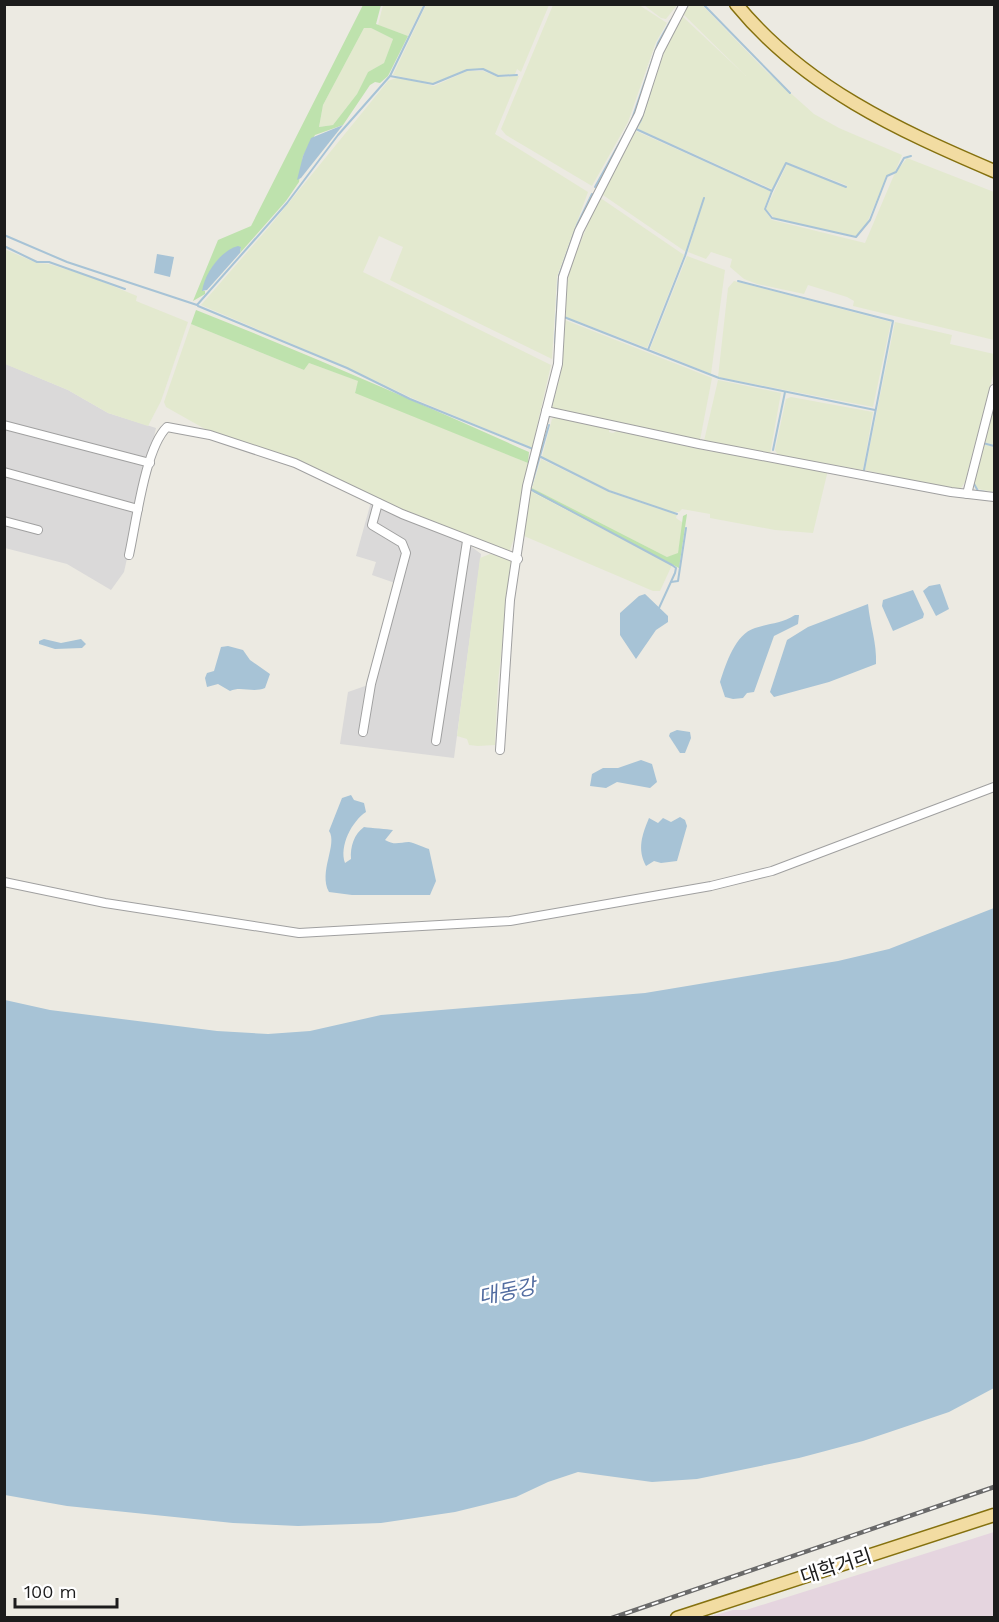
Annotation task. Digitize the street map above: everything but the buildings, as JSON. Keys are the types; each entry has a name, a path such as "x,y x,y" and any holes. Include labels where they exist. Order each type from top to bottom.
{"main road":[{"path":"736,4 778,49 834,92 876,118 994,171"},
{"name":"대학거리","path":"677,1617 994,1515"}],"street":[{"path":"500,750 505,650 527,486 558,364 561,287 567,262 596,192 639,114 658,52 684,4"},
{"path":"967,494 994,389"},
{"path":"546,411 699,444 967,494 994,497"},
{"path":"4,424 150,463"},
{"path":"129,555 150,463 162,432 167,427 210,435 295,463 467,541 518,559"},
{"path":"4,472 138,509"},
{"path":"363,732 371,684 405,553 402,543 372,525 378,502"},
{"path":"4,521 38,530"},
{"path":"436,741 467,541"},
{"path":"4,882 116,905 299,933 510,921 711,886 772,871 994,787"}],"shaded area":[{"path":"6,364 68,390 108,413 156,428 124,572 111,590 67,564 5,548"},
{"path":"371,502 464,541 481,554 454,758 340,744 348,692 368,685 395,583 372,575 376,562 356,556"},
{"path":"994,1532 994,1617 708,1617 733,1610 746,1610"}],"green space":[{"path":"426,4 549,5 521,72 517,69 515,74 498,75 484,69 467,69 433,84 393,75"},
{"path":"363,5 381,5 376,24 408,36 388,76 380,83 375,82 370,85 343,125 315,135 303,156 299,182 286,201 240,253 241,247 220,258 209,275 203,291 205,294 193,301 218,240 251,226","holes":["364,28 371,28 393,39 384,63 368,72 357,94 333,125 319,127 323,105"]},
{"path":"383,5 423,5 408,36 378,25"},
{"path":"553,5 639,5 667,23 656,42 628,122 592,186 506,135 501,129"},
{"path":"644,5 677,5 666,19 661,18"},
{"path":"689,5 702,5 767,72 814,114 839,128 902,155 895,172 887,176 866,225 856,236 775,219 766,209 787,164 847,188 846,185 786,162 772,189 638,129 667,44 682,16 746,76 683,14"},
{"path":"364,28 371,28 393,39 384,63 368,72 357,94 333,125 319,127 323,105"},
{"path":"467,71 483,71 498,77 519,76 495,134 588,192 557,277 552,359 390,280 403,247 379,236 363,272 551,365 532,448 201,305 269,227 388,81 399,77 434,86"},
{"path":"636,131 771,191 764,209 772,220 865,243 894,175 907,158 994,192 994,340 853,306 854,301 847,297 808,285 804,294 757,284 744,279 730,267 732,259 711,252 706,259 688,252 704,197 686,252 600,193"},
{"path":"599,197 684,255 647,348 566,317 566,290 570,268"},
{"path":"4,249 37,263 49,264 91,277 137,296 136,301 188,322 161,401 148,426 108,413 68,390 5,364"},
{"path":"687,256 725,270 711,374 650,349"},
{"path":"734,281 891,322 873,407 718,377 728,288"},
{"path":"196,310 322,361 529,452 528,463 355,393 358,381 309,363 304,370 191,324"},
{"path":"565,320 712,378 700,440 556,410 552,407 561,372"},
{"path":"895,322 952,335 950,344 994,354 994,371 965,482 961,488 950,490 865,470"},
{"path":"191,324 304,370 309,363 359,381 355,392 528,463 516,533 509,552 468,539 255,446 205,429 166,407 164,402"},
{"path":"718,380 781,393 770,454 704,441"},
{"path":"791,397 873,412 863,470 778,455 775,450 786,399"},
{"path":"994,407 994,445 984,442"},
{"path":"557,417 610,426 609,432 613,433 617,431 713,452 715,449 828,470 813,533 775,530 710,518 710,514 682,509 679,512 672,512 609,490 542,457 552,419"},
{"path":"984,444 994,447 994,492 978,489 974,483"},
{"path":"541,459 609,492 677,515 676,518 683,523 678,554 667,557 532,488"},
{"path":"532,488 667,557 678,553 683,516 687,514 679,568 533,492"},
{"path":"530,491 672,565 660,591 653,591 524,536"},
{"path":"490,554 512,559 498,682 495,745 478,746 469,745 467,739 457,736 480,558"}],"water":[{"path":"343,125 297,180 303,156 311,138"},
{"path":"238,246 241,247 240,253 207,290 202,291 206,277 214,264 225,253"},
{"path":"157,254 174,257 170,277 154,273"},
{"path":"940,584 949,609 936,616 923,591 929,586"},
{"path":"913,590 924,614 923,618 893,631 882,606 883,600"},
{"path":"645,594 668,616 668,622 656,630 636,659 620,635 620,613 639,596"},
{"path":"868,604 876,664 829,682 774,697 770,692 787,640 808,627"},
{"path":"799,615 798,624 774,636 754,692 747,693 743,698 725,697 720,682 732,650 742,636 755,628 780,622"},
{"path":"44,639 61,643 81,639 86,644 82,648 55,649 39,644 39,641"},
{"path":"228,646 243,650 250,660 270,674 265,688 230,691 218,684 207,687 205,678 207,673 214,671 221,647"},
{"path":"677,730 690,732 691,738 685,753 680,753 669,736"},
{"path":"641,760 652,764 657,782 650,788 617,782 606,788 590,786 592,774 603,768 618,768"},
{"path":"351,795 354,800 364,803 366,812 356,821 348,834 344,849 345,863 351,859 353,841 364,827 393,830 385,840 395,843 409,842 429,849 436,881 430,895 352,895 329,892 326,876 331,843 329,831 342,798"},
{"path":"680,817 685,820 687,826 677,861 661,863 654,861 646,866 642,854 642,842 649,818 658,823 663,818 671,822"},
{"name":"대동강","path":"994,908 994,1388 949,1412 863,1441 799,1458 697,1479 652,1482 578,1472 548,1482 516,1497 455,1512 381,1523 298,1526 233,1523 67,1506 5,1495 5,1000 50,1010 217,1031 268,1034 310,1031 381,1015 645,993 838,961 889,949"}],"waterway":[{"path":"4,235 67,262 197,305 287,203 338,135 390,76 425,4"},
{"path":"703,4 790,93"},
{"path":"595,187 631,122 658,43 671,20"},
{"path":"390,76 433,84 467,70 483,69 498,76 517,75"},
{"path":"630,139 641,120 651,89"},
{"path":"636,129 772,191 786,163 846,187"},
{"path":"772,191 765,209 772,218 856,237 870,220 887,176 896,172 904,158 911,156"},
{"path":"555,343 559,276 577,225 592,194"},
{"path":"648,350 685,256 704,198"},
{"path":"4,246 37,262 49,262 125,289"},
{"path":"738,281 893,321 864,470"},
{"path":"198,306 347,368 410,399 533,449"},
{"path":"564,317 719,378 875,410"},
{"path":"547,423 555,390"},
{"path":"773,450 785,392"},
{"path":"991,416 994,403"},
{"path":"530,490 549,425"},
{"path":"983,443 994,446"},
{"path":"538,458 541,446"},
{"path":"539,456 609,491 677,514"},
{"path":"973,482 978,491 986,492"},
{"path":"530,489 676,568 659,608"},
{"path":"671,582 678,581 686,528"}],"railway":[{"path":"612,1618 994,1487"}]}
